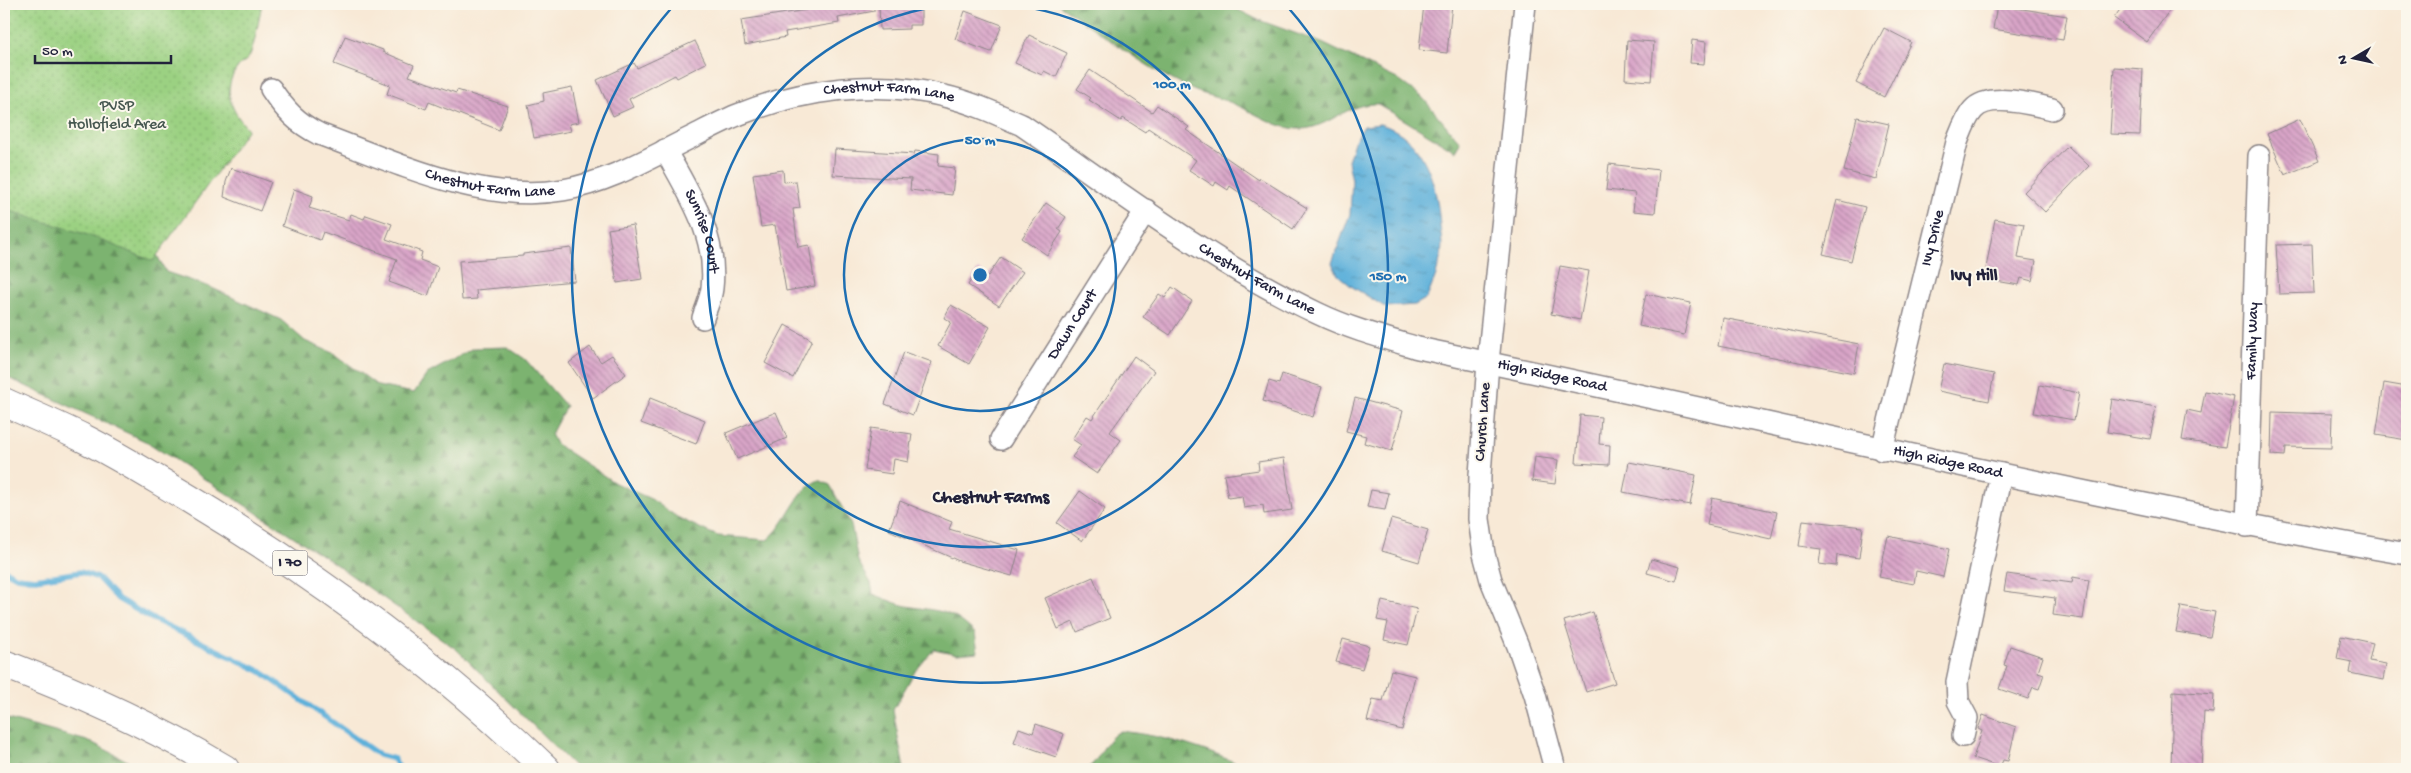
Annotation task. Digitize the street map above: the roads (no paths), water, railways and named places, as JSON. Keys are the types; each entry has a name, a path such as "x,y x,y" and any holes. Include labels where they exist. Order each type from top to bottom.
{"highway":[{"name":"I 70","path":"4,402 83,438 156,479 226,521 312,577 385,631 444,679 546,769"},
{"path":"4,664 126,717 182,744 225,769"}],"street":[{"name":"Church Lane","path":"1525,4 1488,362 1480,475 1479,519 1484,554 1535,695 1555,769"},
{"name":"Chestnut Farm Lane","path":"270,90 286,112 303,126 319,134 440,179 501,191 562,190 594,183 740,114 779,101 825,91 858,88 899,89 944,96 985,109 1022,125 1230,266 1275,293 1319,314 1366,333 1418,348 1488,362"},
{"name":"Ivy Drive","path":"1882,450 1957,142 1966,121 1974,109 1985,104 2003,101 2019,101 2052,109"},
{"name":"Sunrise Court","path":"665,150 700,214 709,239 712,262 712,289 704,318"},
{"name":"Family Way","path":"2247,526 2259,156"},
{"name":"Dawn Court","path":"1001,439 1146,210"},
{"name":"High Ridge Road","path":"1488,362 1882,450 2247,526 2407,554"},
{"path":"1962,736 1967,718 1958,700 1957,682 2001,474"}],"water":[{"path":"1380,124 1395,130 1418,151 1426,164 1436,194 1442,250 1436,276 1427,298 1415,305 1385,307 1351,286 1338,275 1332,263 1350,214 1352,180 1348,161 1354,142 1364,126"}],"waterway":[{"path":"4,570 17,577 35,579 81,572 98,578 118,599 149,617 260,671 379,755 394,759 400,769"}],"district":[{"name":"Ivy Hill","path":"1974,276"},
{"name":"Chestnut Farms","path":"991,498"}],"park label":[{"name":"PVSP Hollofield Area","path":"117,116"}]}
